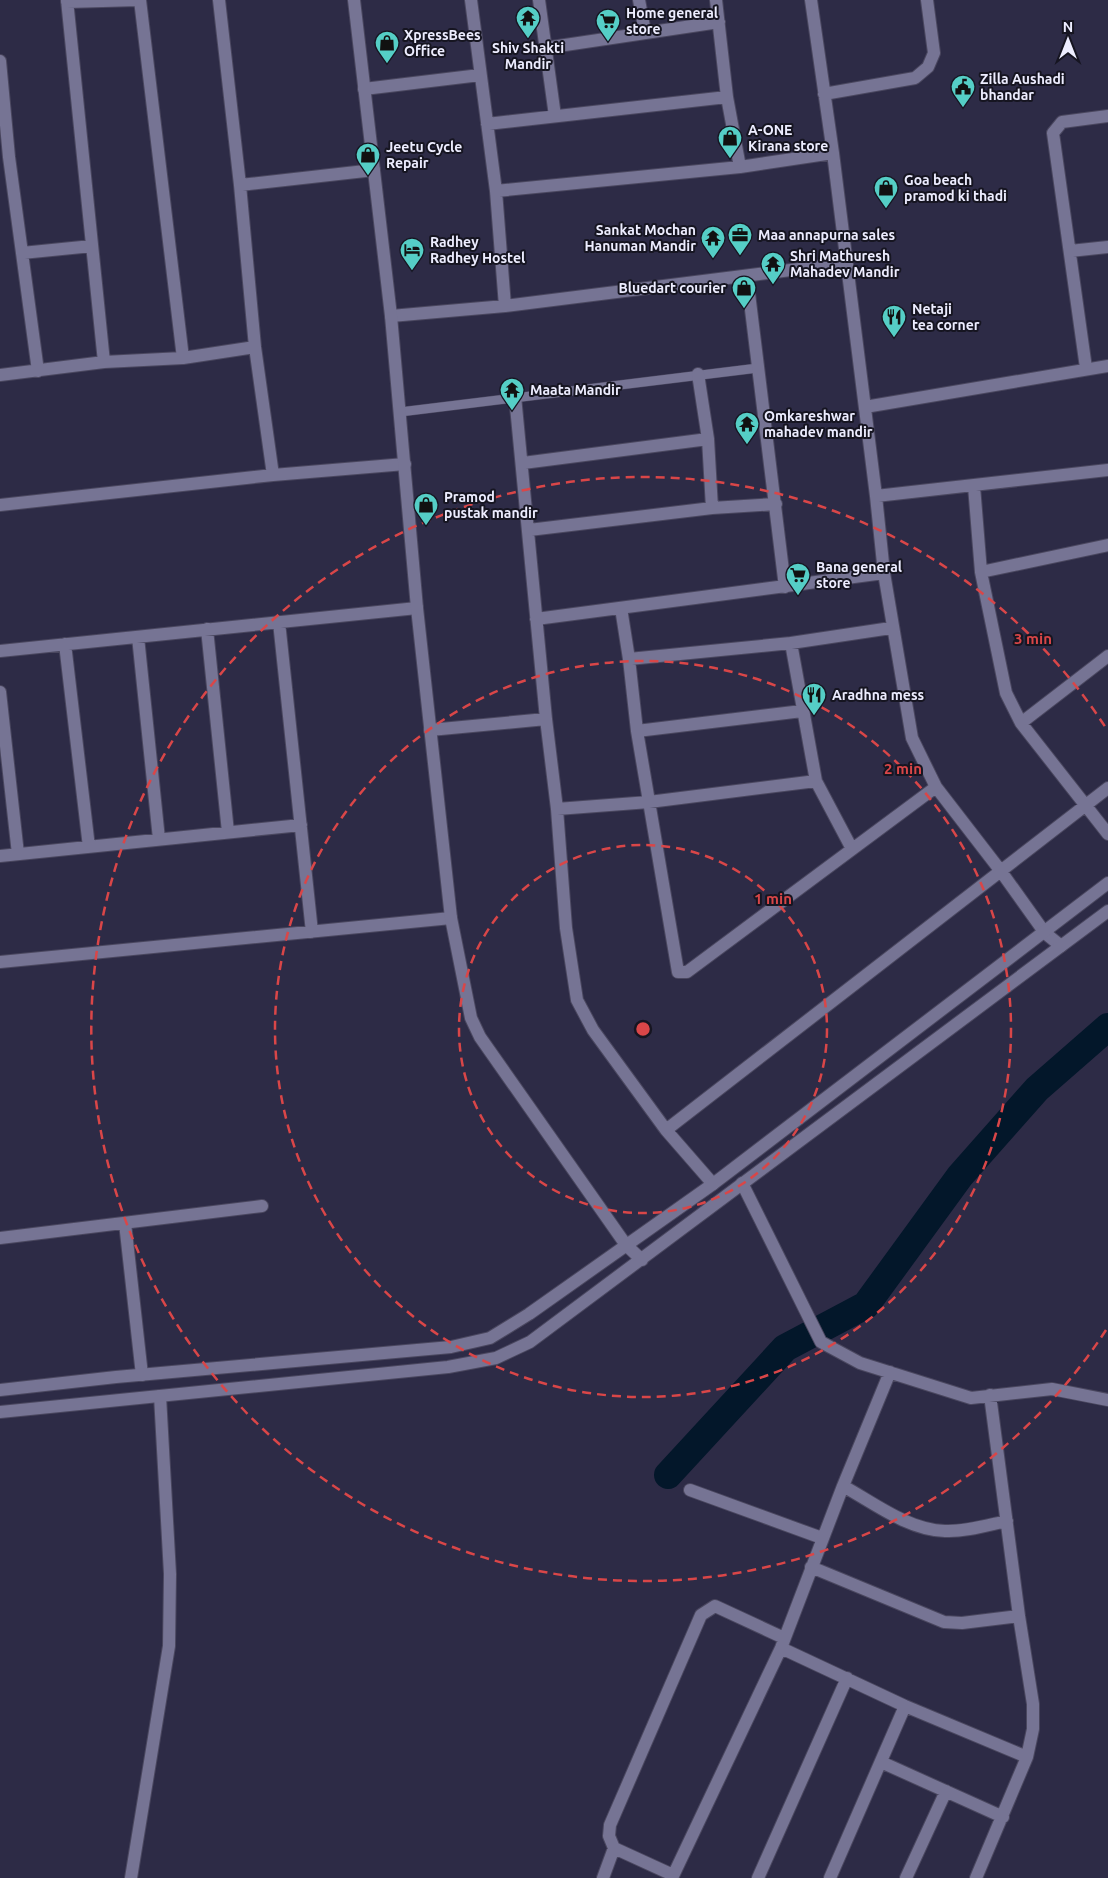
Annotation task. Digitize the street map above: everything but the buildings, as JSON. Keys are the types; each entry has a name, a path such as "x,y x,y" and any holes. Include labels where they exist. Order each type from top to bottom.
{"street":[{"path":"104,362 67,1 139,0 183,358"},
{"path":"219,0 240,185 255,347 273,475"},
{"path":"354,0 391,316 417,608 451,918 471,1018 480,1037 626,1245 642,1260"},
{"path":"471,0 496,191 505,306"},
{"path":"539,0 555,116"},
{"path":"639,0 645,32"},
{"path":"716,0 728,97 740,166"},
{"path":"811,0 834,153 891,628 912,738 936,787 1000,870 1044,933 1060,946"},
{"path":"824,94 915,78 928,67 934,53 927,0"},
{"path":"545,48 719,22"},
{"path":"0,61 4,157 22,253 38,371"},
{"path":"364,89 480,75"},
{"path":"486,124 728,97"},
{"path":"1086,368 1053,133 1062,122 1108,116"},
{"path":"496,191 740,166 834,153"},
{"path":"240,185 374,170"},
{"path":"22,253 92,246"},
{"path":"1070,251 1108,247"},
{"path":"391,316 505,306 747,277 846,263"},
{"path":"747,277 776,504 784,587"},
{"path":"0,375 104,362 183,358 255,347"},
{"path":"865,407 1086,368 1108,366"},
{"path":"698,374 708,439 712,508"},
{"path":"515,396 523,463 546,719 557,809 566,928 577,1000 592,1030 666,1130 713,1184"},
{"path":"523,463 708,439"},
{"path":"0,505 273,475 405,464"},
{"path":"876,496 1108,470"},
{"path":"974,486 981,572 1006,693 1021,723 1108,834"},
{"path":"529,530 712,508 776,504"},
{"path":"981,572 1108,545"},
{"path":"536,620 884,573"},
{"path":"0,651 417,608"},
{"path":"621,608 637,731 675,967 678,972 687,972 936,787"},
{"path":"279,622 312,932"},
{"path":"629,659 791,643 891,628"},
{"path":"207,629 228,832"},
{"path":"138,636 159,839"},
{"path":"791,643 816,781 852,849"},
{"path":"65,644 89,847"},
{"path":"1021,723 1108,656"},
{"path":"0,692 18,854"},
{"path":"637,731 802,711"},
{"path":"430,730 546,719"},
{"path":"557,809 649,802 816,781"},
{"path":"666,1130 1108,788"},
{"path":"0,856 301,824"},
{"path":"0,1390 451,1347 490,1338 529,1314 713,1184 1108,883"},
{"path":"0,1412 448,1367 496,1358 530,1342 742,1184 828,1123 1108,910"},
{"path":"0,962 451,918"},
{"path":"742,1184 778,1252 794,1290 821,1342 860,1363 971,1398 1052,1389 1106,1400"},
{"path":"0,1238 262,1206"},
{"path":"124,1223 142,1375"},
{"path":"614,1848 672,1876 782,1643 822,1538 890,1372"},
{"path":"976,1878 1004,1817 1027,1757 1033,1729 1033,1704 1018,1616 990,1395"},
{"path":"131,1878 169,1646 170,1574 160,1396"},
{"path":"843,1486 913,1525 931,1530 947,1532 1007,1522"},
{"path":"690,1490 822,1538"},
{"path":"811,1567 944,1622 962,1623 1018,1616"},
{"path":"603,1878 614,1848 610,1836 610,1825 701,1615 715,1606 847,1678 905,1706 1027,1757"},
{"path":"758,1878 847,1678"},
{"path":"830,1878 905,1706"},
{"path":"881,1762 1004,1817"},
{"path":"906,1878 946,1791"}],"lane":[{"path":"400,412 515,396 758,368"}],"waterway":[{"path":"668,1475 785,1348 866,1305 960,1176 1037,1089 1108,1027"}],"place":[{"name":"Shiv Shakti Mandir","path":"528,39"},
{"name":"Home general store","path":"608,42"},
{"name":"XpressBees Office","path":"387,64"},
{"name":"Zilla Aushadi bhandar","path":"963,108"},
{"name":"A-ONE Kirana store","path":"730,159"},
{"name":"Jeetu Cycle Repair","path":"368,176"},
{"name":"Goa beach pramod ki thadi","path":"886,209"},
{"name":"Maa annapurna sales","path":"740,256"},
{"name":"Sankat Mochan Hanuman Mandir","path":"713,259"},
{"name":"Radhey Radhey Hostel","path":"412,271"},
{"name":"Shri Mathuresh Mahadev Mandir","path":"773,285"},
{"name":"Bluedart courier","path":"744,309"},
{"name":"Netaji tea corner","path":"894,338"},
{"name":"Maata Mandir","path":"512,411"},
{"name":"Omkareshwar mahadev mandir","path":"747,445"},
{"name":"Pramod pustak mandir","path":"426,526"},
{"name":"Bana general store","path":"798,596"},
{"name":"Aradhna mess","path":"814,716"}]}
